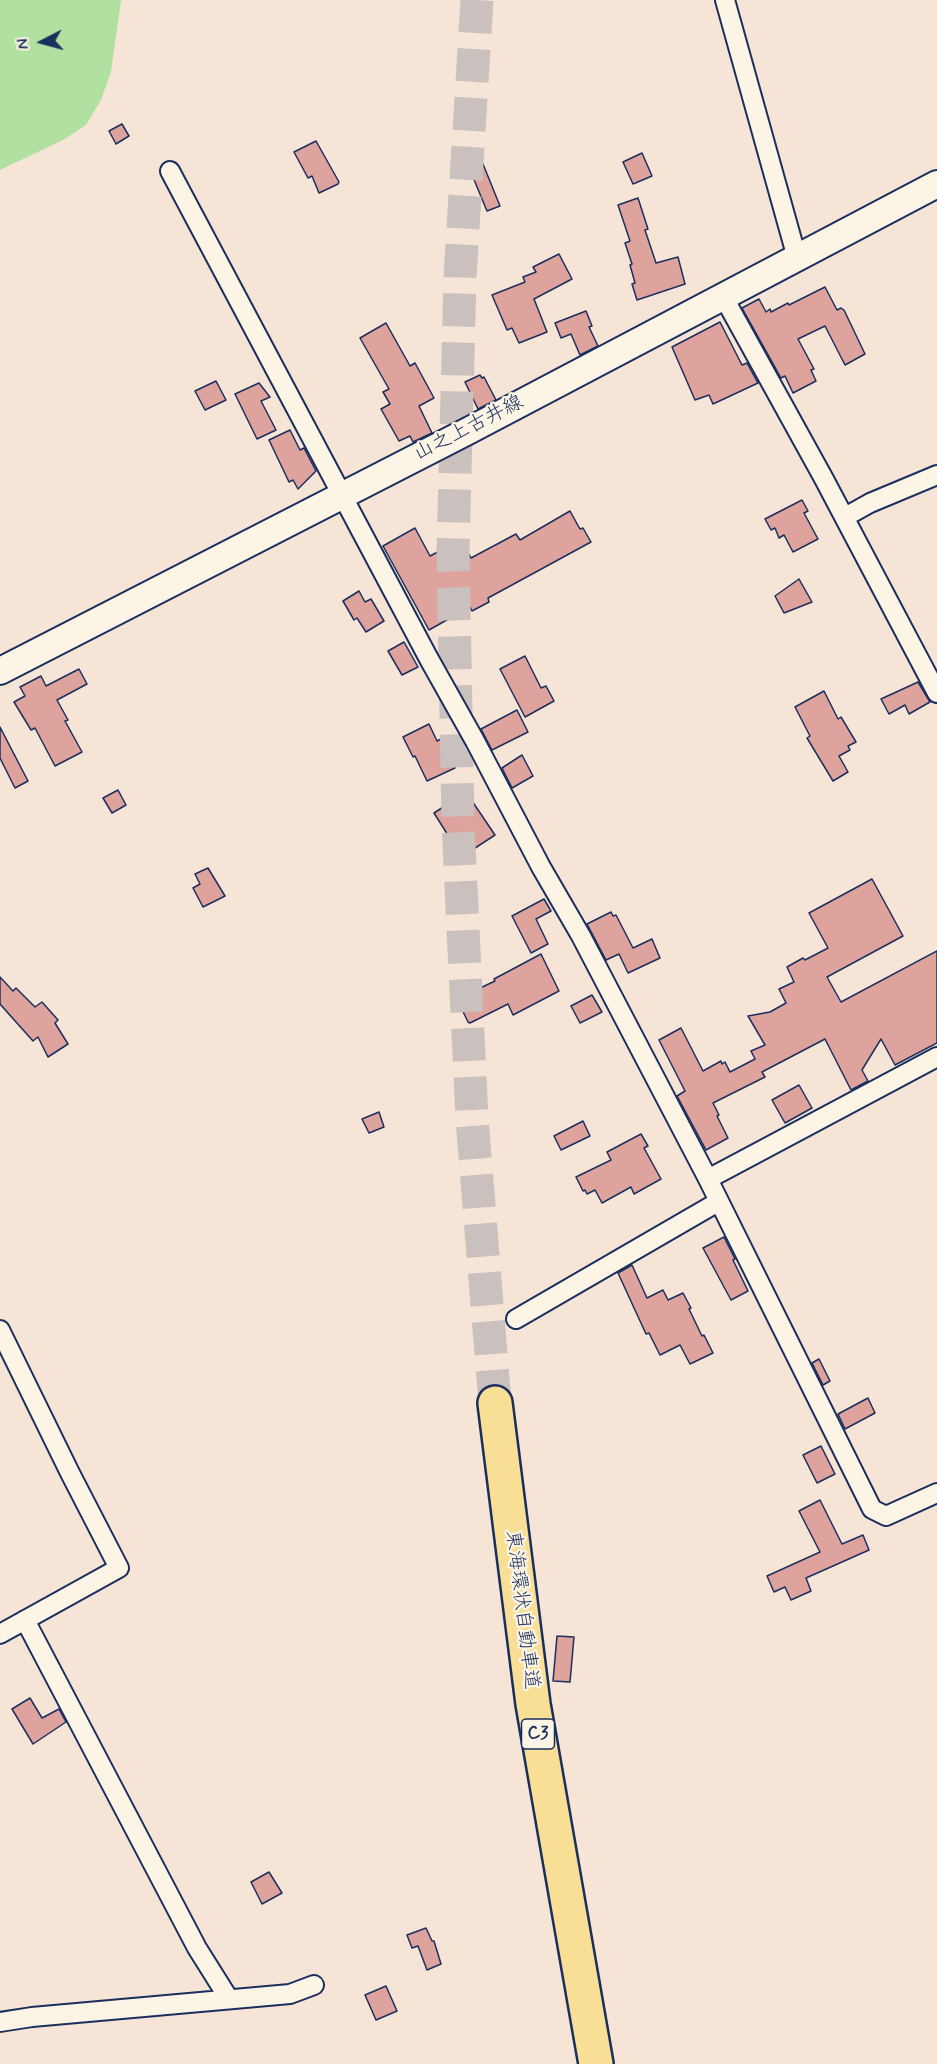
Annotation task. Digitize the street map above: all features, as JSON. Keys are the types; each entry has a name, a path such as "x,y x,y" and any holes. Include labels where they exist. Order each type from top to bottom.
{"highway":[{"name":"東海環状自動車道","path":"495,1403 533,1704 596,2064"}],"main road":[{"name":"山之上古井線","path":"0,671 468,431 937,184"}],"street":[{"path":"725,0 797,258"},
{"path":"170,171 429,659 541,867 581,936 708,1179 872,1509 886,1516 937,1493"},
{"path":"723,296 845,517 937,693"},
{"path":"845,517 870,503 937,475"},
{"path":"708,1179 937,1057"},
{"path":"516,1319 718,1202"},
{"path":"0,1330 119,1568 0,1634"},
{"path":"25,1620 197,1948 229,2000"},
{"path":"0,2022 290,1994 314,1985"}],"green space":[{"path":"0,0 121,0 111,72 101,100 86,125 63,140 0,170"}],"building":[{"path":"122,124 129,136 116,144 109,131"},
{"path":"316,141 339,182 319,193 312,176 308,178 294,152"},
{"path":"642,153 652,176 633,184 623,162"},
{"path":"483,164 500,206 487,211 470,170"},
{"path":"638,198 656,263 678,257 685,284 637,300 632,284 635,283 630,265 632,264 625,243 630,241 618,205"},
{"path":"559,254 572,279 534,299 547,332 519,343 512,328 507,330 492,295 525,282 523,277 536,272 533,267"},
{"path":"825,287 837,310 841,308 844,310 865,354 845,365 825,326 798,339 814,369 811,370 816,381 793,393 785,376 781,378 742,308 759,299 766,312 770,309 771,312"},
{"path":"586,311 592,326 589,327 598,346 580,355 571,334 561,338 555,323"},
{"path":"720,322 742,365 747,363 758,383 713,404 709,395 695,400 672,347"},
{"path":"386,323 410,366 415,363 434,398 419,406 432,433 413,442 410,436 399,441 381,409 390,404 383,392 389,389 360,338"},
{"path":"480,375 484,377 496,400 478,409 465,382"},
{"path":"216,381 226,400 205,410 195,391"},
{"path":"259,383 270,397 261,401 276,430 257,439 235,394"},
{"path":"290,430 300,450 304,448 316,471 298,489 293,480 289,482 269,440"},
{"path":"802,500 808,511 804,513 818,539 793,552 784,535 779,538 775,528 771,530 765,519"},
{"path":"570,511 580,529 583,528 591,542 488,598 489,602 472,611 470,607 429,630 383,546 415,528 430,556 461,540 471,558 516,534 520,540"},
{"path":"799,579 812,602 784,613 775,596"},
{"path":"359,591 365,602 371,599 384,621 366,632 357,618 354,620 343,601"},
{"path":"404,642 418,667 402,675 388,651"},
{"path":"525,656 541,688 546,686 554,701 525,717 500,669"},
{"path":"79,669 87,684 57,700 68,720 65,721 82,752 55,766 35,728 31,730 14,702 25,696 20,687 41,676 46,686"},
{"path":"918,682 930,702 909,714 905,705 889,714 881,699"},
{"path":"824,691 838,719 841,717 856,742 848,746 850,750 839,756 848,772 833,781 807,738 810,736 795,707"},
{"path":"517,710 528,732 492,750 481,729"},
{"path":"429,724 437,741 441,739 455,768 427,781 403,737"},
{"path":"0,727 28,781 15,788 0,758"},
{"path":"522,755 533,776 512,788 502,768"},
{"path":"118,790 126,805 112,813 103,798"},
{"path":"466,792 495,835 469,852 464,843 456,848 434,813"},
{"path":"208,868 225,896 203,907 193,888 200,884 195,874"},
{"path":"872,879 903,936 827,977 841,1002 937,951 937,1043 895,1065 881,1039 862,1070 868,1081 851,1090 825,1039 762,1072 765,1077 713,1103 728,1138 706,1150 677,1096 685,1091 659,1040 681,1028 703,1071 721,1061 722,1064 725,1062 730,1072 755,1059 751,1051 765,1045 748,1016 770,1012 786,1003 779,989 794,982 787,967 828,948 809,913"},
{"path":"544,899 551,911 536,919 548,944 531,953 512,916"},
{"path":"611,912 613,916 616,915 633,948 652,939 660,958 628,973 619,954 606,960 587,924"},
{"path":"541,954 559,991 513,1015 508,1004 468,1022 457,999 495,981 494,979"},
{"path":"0,977 13,991 16,988 35,1007 42,1002 58,1020 55,1023 68,1044 48,1057 38,1037 33,1041 0,1004"},
{"path":"592,995 602,1012 580,1023 571,1006"},
{"path":"799,1085 812,1108 785,1123 772,1100"},
{"path":"379,1112 384,1127 369,1133 362,1119"},
{"path":"583,1121 590,1136 561,1150 554,1136"},
{"path":"641,1134 648,1146 644,1148 661,1179 634,1194 631,1187 602,1203 595,1190 587,1194 585,1190 583,1191 576,1177 611,1160 607,1152"},
{"path":"724,1237 748,1291 731,1300 703,1248"},
{"path":"632,1265 647,1298 663,1290 668,1300 683,1293 702,1336 704,1335 713,1353 690,1364 680,1345 660,1355 649,1333 646,1334 618,1273"},
{"path":"819,1359 830,1381 823,1385 812,1363"},
{"path":"868,1398 875,1413 845,1429 838,1414"},
{"path":"821,1446 835,1474 817,1483 803,1455"},
{"path":"820,1500 842,1544 863,1535 869,1550 806,1578 811,1591 791,1600 785,1587 774,1592 767,1576 820,1552 799,1511"},
{"path":"557,1636 574,1637 570,1682 553,1681"},
{"path":"30,1698 42,1718 59,1709 66,1722 33,1744 12,1709"},
{"path":"269,1872 282,1893 262,1904 251,1882"},
{"path":"426,1928 434,1941 441,1964 427,1970 418,1946 412,1948 407,1935"},
{"path":"386,1986 397,2011 376,2020 365,1995"}],"tunnel":[{"path":"477,0 460,277 453,552 458,823 472,1119 495,1403"}]}
